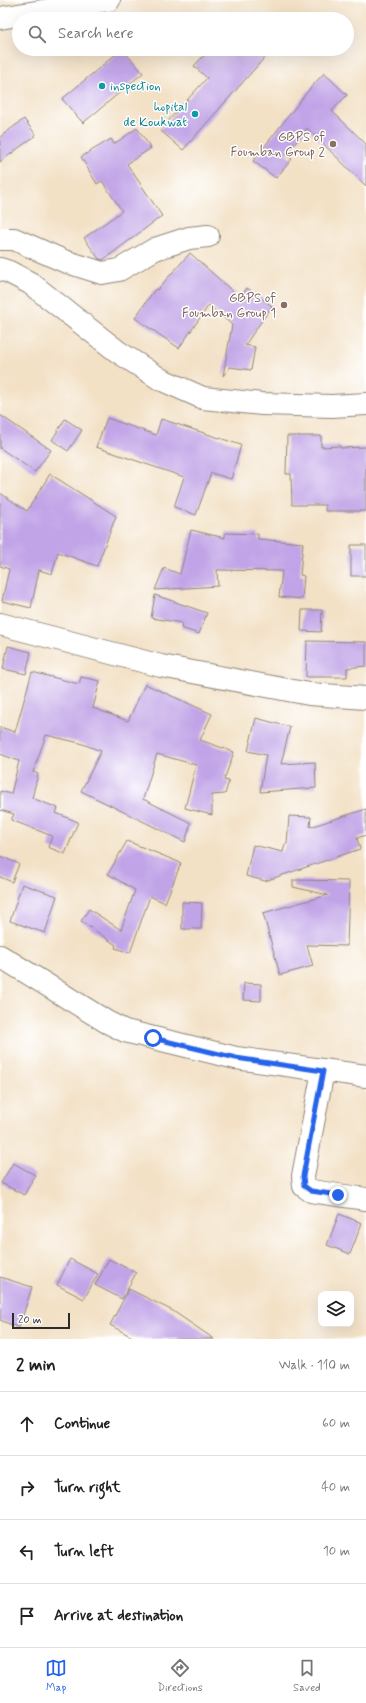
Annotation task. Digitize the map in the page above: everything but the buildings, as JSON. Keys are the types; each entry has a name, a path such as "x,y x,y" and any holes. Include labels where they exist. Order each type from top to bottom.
{"street":[{"path":"36,12 109,0"},
{"path":"0,18 12,16"},
{"path":"0,239 14,239 64,261 102,273 120,270 154,249 189,238 208,236"},
{"path":"0,269 30,283 117,351 160,379 203,398 270,404 332,406 366,404"},
{"path":"0,624 161,666 309,694 366,698"},
{"path":"0,956 107,1022 125,1031 236,1058 366,1076"},
{"path":"323,1071 303,1176 304,1186 311,1191 366,1199"}],"place":[{"name":"inspection","path":"102,86"},
{"name":"hopital de Koukwat","path":"195,114"},
{"name":"GBPS of Foumban Group 2","path":"333,144"},
{"name":"GBPS of Foumban Group 1","path":"284,305"}],"route":[{"path":"153,1038 236,1058 323,1071 303,1176 304,1186 311,1191 338,1195"}]}
